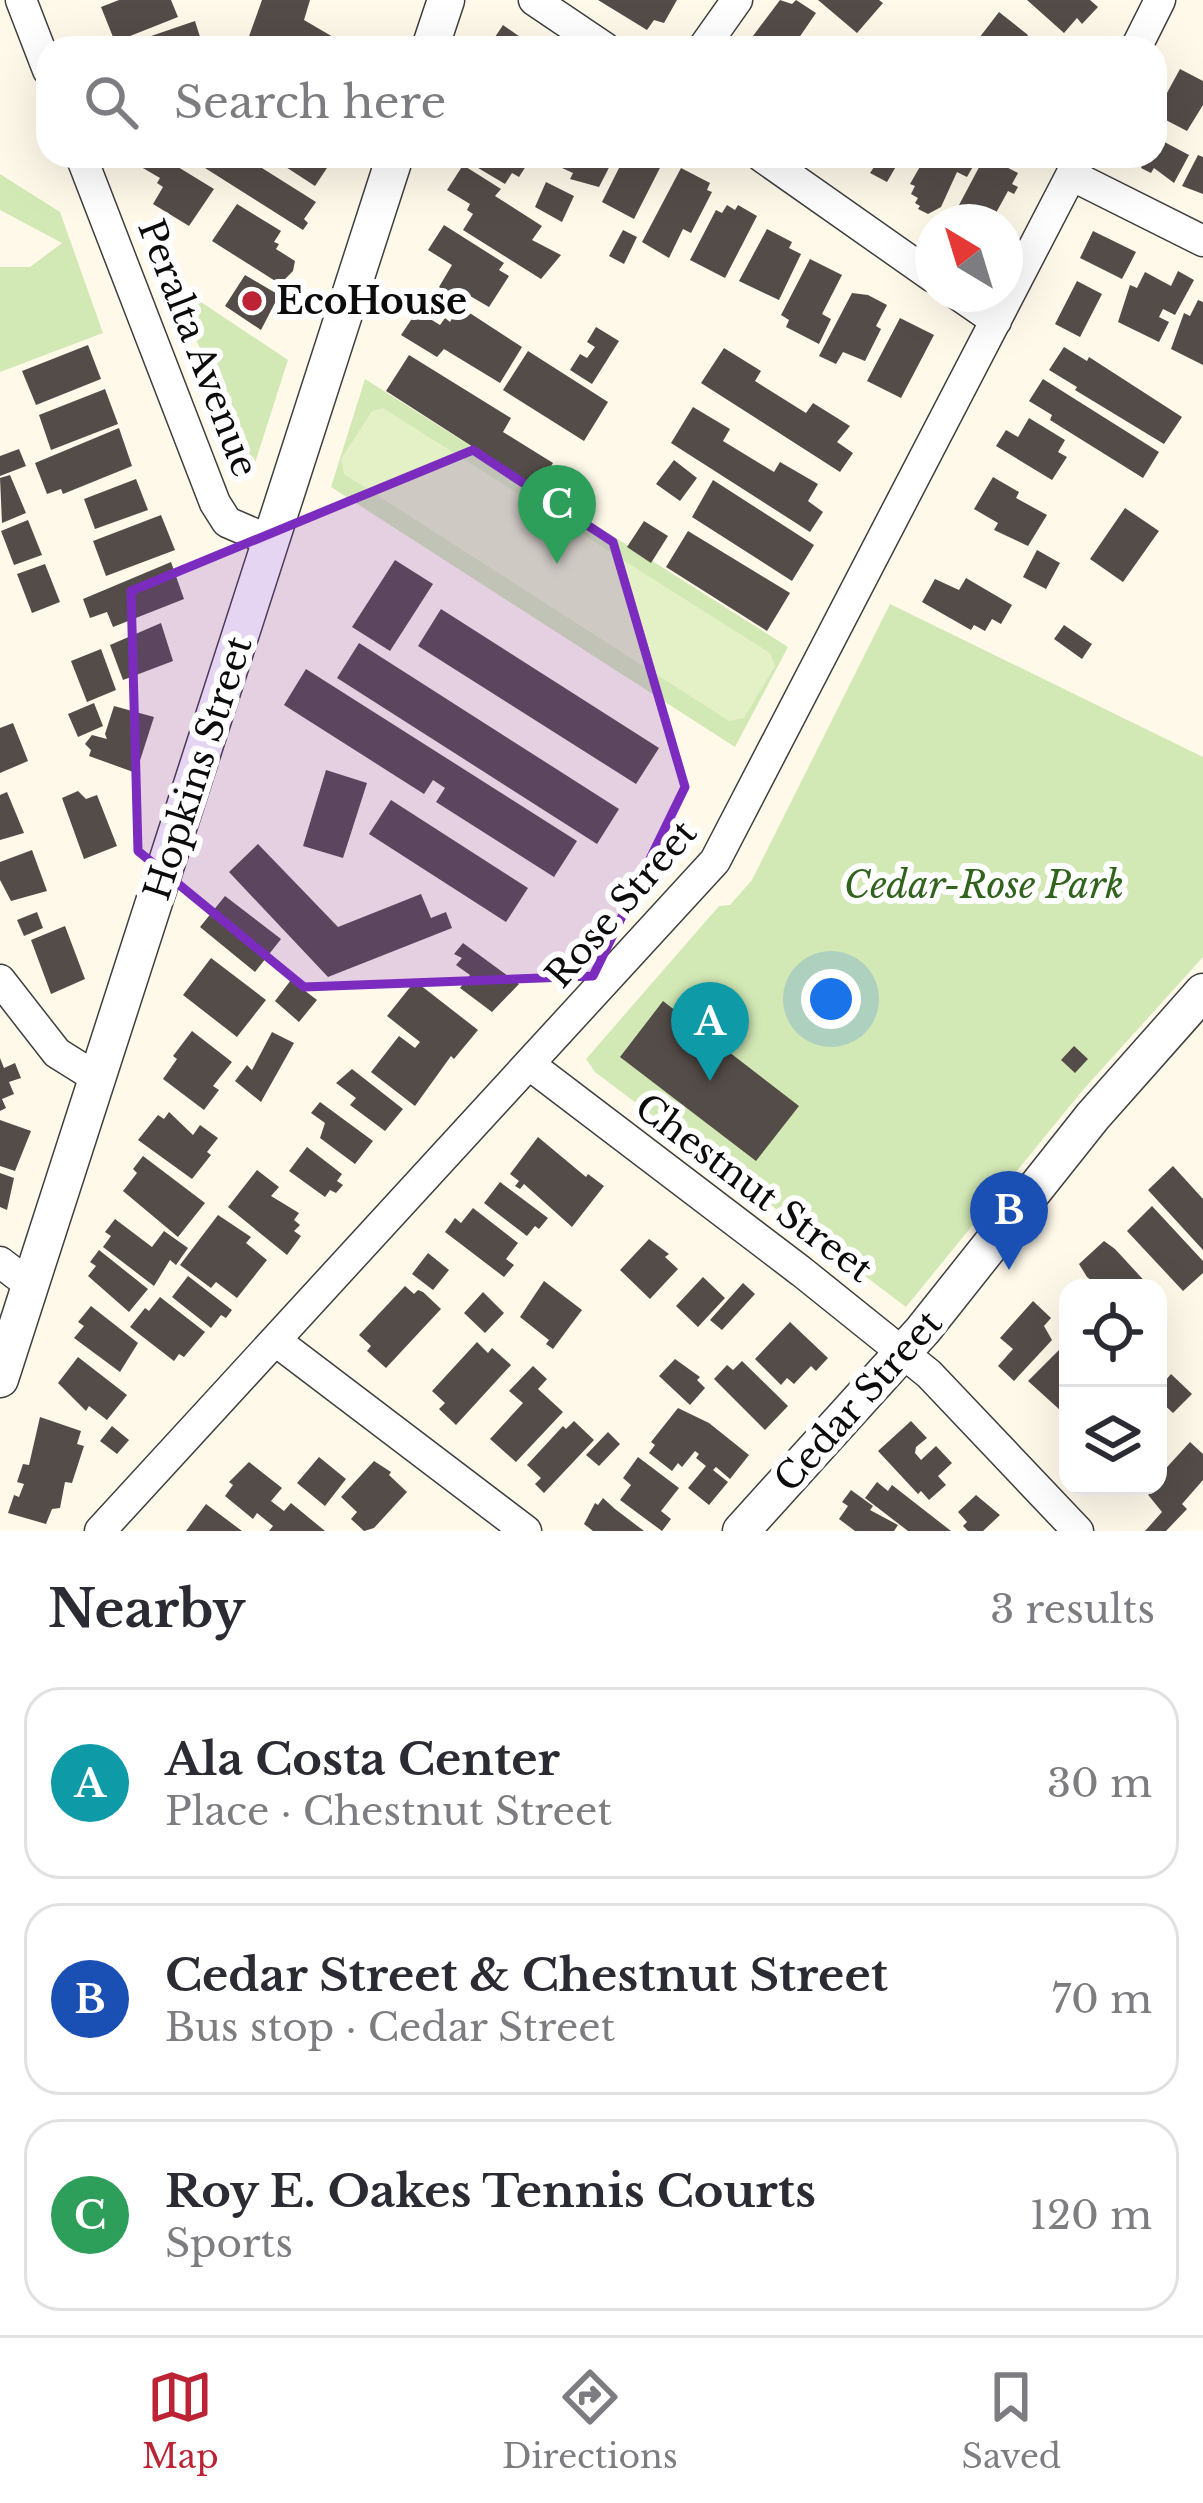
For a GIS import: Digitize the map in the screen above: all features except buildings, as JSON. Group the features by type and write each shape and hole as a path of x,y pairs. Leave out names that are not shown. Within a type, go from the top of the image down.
{"street":[{"path":"21,0 36,39"},
{"path":"434,36 446,0"},
{"path":"533,0 586,36"},
{"path":"711,36 736,0"},
{"path":"1142,36 1160,0"},
{"name":"Peralta Avenue","path":"86,168 215,503 227,522 271,541"},
{"name":"Hopkins Street","path":"0,1379 391,168"},
{"path":"778,168 915,264"},
{"name":"Rose Street","path":"100,1531 715,861 1074,168"},
{"path":"1081,168 1203,241"},
{"path":"982,312 996,322"},
{"path":"0,980 57,1053 98,1078"},
{"name":"Cedar Street","path":"741,1531 904,1353 1093,1116 1203,992"},
{"name":"Chestnut Street","path":"530,1065 904,1353 1078,1531"},
{"path":"0,1262 31,1286"},
{"path":"276,1341 526,1531"}],"highlighted area":[{"path":"473,450 613,542 685,787 593,976 304,987 138,851 131,591"}],"green space":[{"path":"0,174 60,212 103,333 0,372 0,267 30,267 62,243 0,210"},
{"path":"174,284 288,360 253,469 248,468"},
{"path":"365,379 788,647 735,747 331,487"},
{"path":"383,408 770,653 775,666 744,718 729,721 344,474 341,459 372,411"},
{"name":"Cedar-Rose Park","path":"890,604 1203,757 1203,957 1082,1091 906,1307 595,1072 586,1059 719,906 730,905 752,880"}],"place":[{"name":"EcoHouse","path":"252,301"},
{"name":"Roy E. Oakes Tennis Courts","path":"557,564"},
{"name":"Ala Costa Center","path":"710,1081"},
{"name":"Cedar Street & Chestnut Street","path":"1009,1270"}]}
